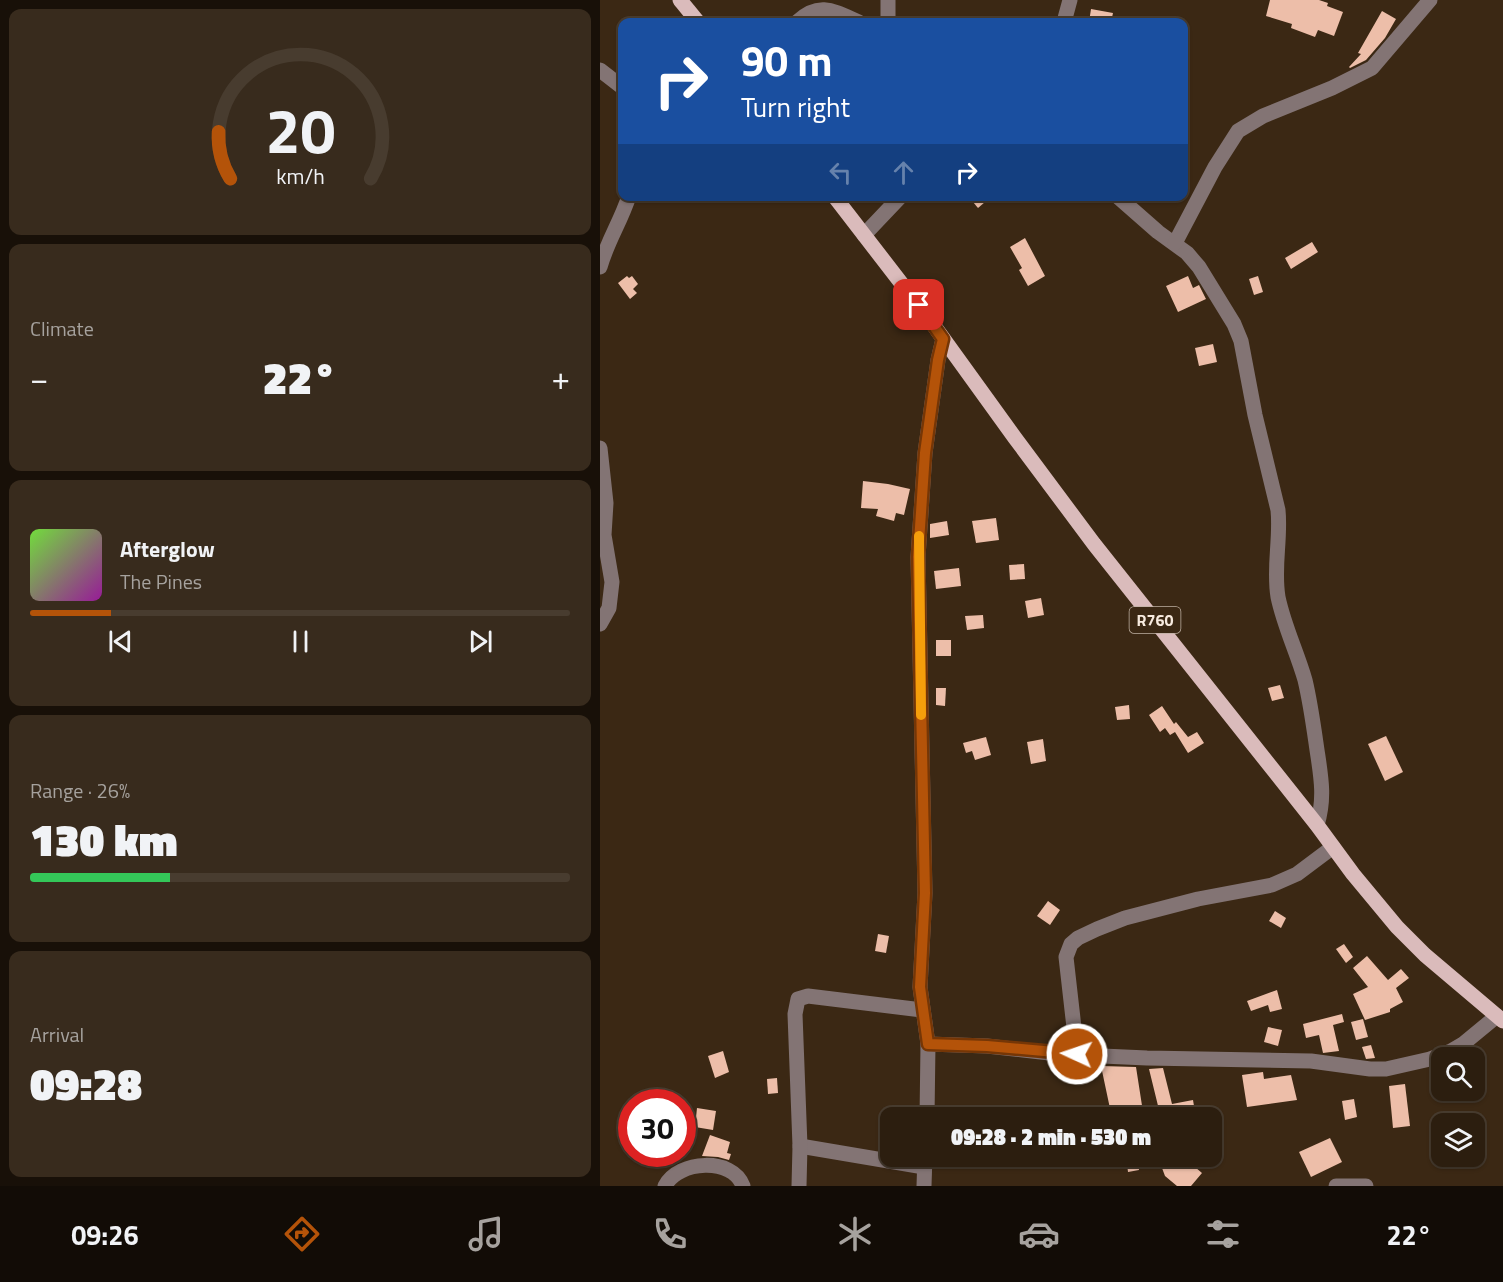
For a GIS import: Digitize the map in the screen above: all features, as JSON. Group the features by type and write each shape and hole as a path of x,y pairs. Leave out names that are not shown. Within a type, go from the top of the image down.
{"main road":[{"path":"680,0 695,18"},
{"name":"R760","path":"838,201 1094,544 1397,927 1456,983 1500,1018"}],"street":[{"path":"888,0 888,18"},
{"path":"1065,18 1070,0"},
{"path":"1175,243 1215,167 1238,131 1263,116 1332,88 1372,68 1430,0"},
{"path":"802,18 819,9 848,18"},
{"path":"600,70 618,84"},
{"path":"600,267 605,250 627,201"},
{"path":"864,235 896,201"},
{"path":"1123,201 1158,232 1175,243 1199,267 1234,324 1240,341 1278,510 1279,523 1275,557 1278,593 1283,618 1304,678 1322,772 1323,797 1317,825"},
{"path":"927,1107 928,1044 922,1010 920,968 925,893 918,546 925,453 943,339"},
{"path":"600,448 606,503 604,534 612,582 609,608 600,624"},
{"path":"1077,1054 1066,957 1071,944 1078,938 1125,918 1198,899 1272,885 1297,874 1333,847"},
{"path":"799,1186 800,1146 795,1014 798,999 808,996 922,1010"},
{"path":"928,1044 1164,1059 1311,1061 1370,1069 1430,1059 1451,1052 1500,1018"},
{"path":"800,1146 880,1156"},
{"path":"665,1186 677,1172 688,1167 711,1165 733,1174 739,1178 743,1186"},
{"path":"924,1167 924,1186"},
{"path":"1336,1186 1366,1186"}],"building":[{"path":"1270,0 1319,0 1343,12 1334,36 1318,30 1315,37 1291,28 1292,24 1266,16"},
{"path":"1091,9 1113,13 1112,18 1090,18"},
{"path":"1382,11 1396,19 1385,38 1366,60 1350,68 1361,54 1358,53"},
{"path":"972,201 986,201 978,208"},
{"path":"1025,238 1045,276 1028,286 1019,270 1022,268 1010,247"},
{"path":"1312,242 1318,252 1291,269 1285,258"},
{"path":"627,276 629,278 632,276 638,284 633,289 637,293 630,299 618,283"},
{"path":"1188,276 1193,288 1199,285 1206,299 1178,312 1166,286"},
{"path":"1258,276 1263,292 1254,295 1249,279"},
{"path":"1213,344 1217,362 1199,366 1195,348"},
{"path":"863,481 910,489 904,515 896,513 894,521 876,516 878,509 861,508"},
{"path":"996,518 999,540 976,543 972,521"},
{"path":"947,521 949,535 930,538 930,524"},
{"path":"1024,564 1025,579 1010,580 1009,565"},
{"path":"959,568 961,586 936,589 934,571"},
{"path":"1041,598 1044,615 1028,618 1025,601"},
{"path":"983,615 984,628 967,630 965,616"},
{"path":"936,640 951,640 951,656 936,656"},
{"path":"1280,685 1284,698 1272,701 1268,688"},
{"path":"936,688 946,688 945,706 936,705"},
{"path":"1129,705 1130,719 1117,720 1115,707"},
{"path":"1162,706 1174,724 1176,722 1188,737 1197,732 1204,743 1188,753 1175,732 1170,735 1165,728 1160,732 1149,715"},
{"path":"1386,736 1403,772 1385,781 1368,744"},
{"path":"986,737 991,755 975,760 972,751 966,753 963,743"},
{"path":"1043,739 1046,761 1031,764 1027,742"},
{"path":"1048,901 1060,910 1050,925 1037,916"},
{"path":"1275,911 1286,918 1281,928 1269,921"},
{"path":"878,934 889,936 886,953 875,951"},
{"path":"1344,944 1353,957 1346,963 1336,949"},
{"path":"1367,956 1388,980 1401,969 1409,978 1396,988 1403,1002 1390,1009 1390,1012 1365,1020 1353,994 1368,987 1353,968"},
{"path":"1277,990 1282,1009 1270,1012 1268,1005 1251,1011 1247,1001"},
{"path":"1342,1014 1344,1022 1333,1025 1339,1051 1323,1053 1319,1035 1306,1038 1303,1024"},
{"path":"1363,1019 1368,1037 1356,1040 1351,1022"},
{"path":"1268,1027 1282,1030 1278,1046 1264,1042"},
{"path":"1371,1045 1375,1058 1366,1059 1362,1047"},
{"path":"723,1051 729,1072 715,1078 708,1056"},
{"path":"1101,1066 1136,1067 1142,1107 1110,1107"},
{"path":"1163,1068 1172,1104 1193,1100 1194,1107 1158,1107 1149,1069"},
{"path":"1263,1072 1264,1079 1291,1075 1297,1100 1247,1107 1242,1075"},
{"path":"777,1078 778,1093 768,1094 767,1079"},
{"path":"1405,1084 1410,1126 1393,1128 1389,1086"},
{"path":"1354,1099 1357,1117 1345,1120 1342,1101"},
{"path":"697,1108 716,1111 713,1130 696,1127"},
{"path":"710,1135 730,1142 727,1153 731,1154 729,1160 702,1156"},
{"path":"1330,1138 1342,1162 1311,1177 1299,1152"},
{"path":"1127,1167 1139,1167 1139,1170 1128,1172"},
{"path":"1195,1167 1202,1173 1191,1186 1177,1186 1165,1176 1162,1168"}],"slow traffic":[{"path":"919,536 921,715"}],"route":[{"path":"919,305 943,339 925,453 918,557 925,893 920,987 928,1044 987,1046 1077,1054"}]}
